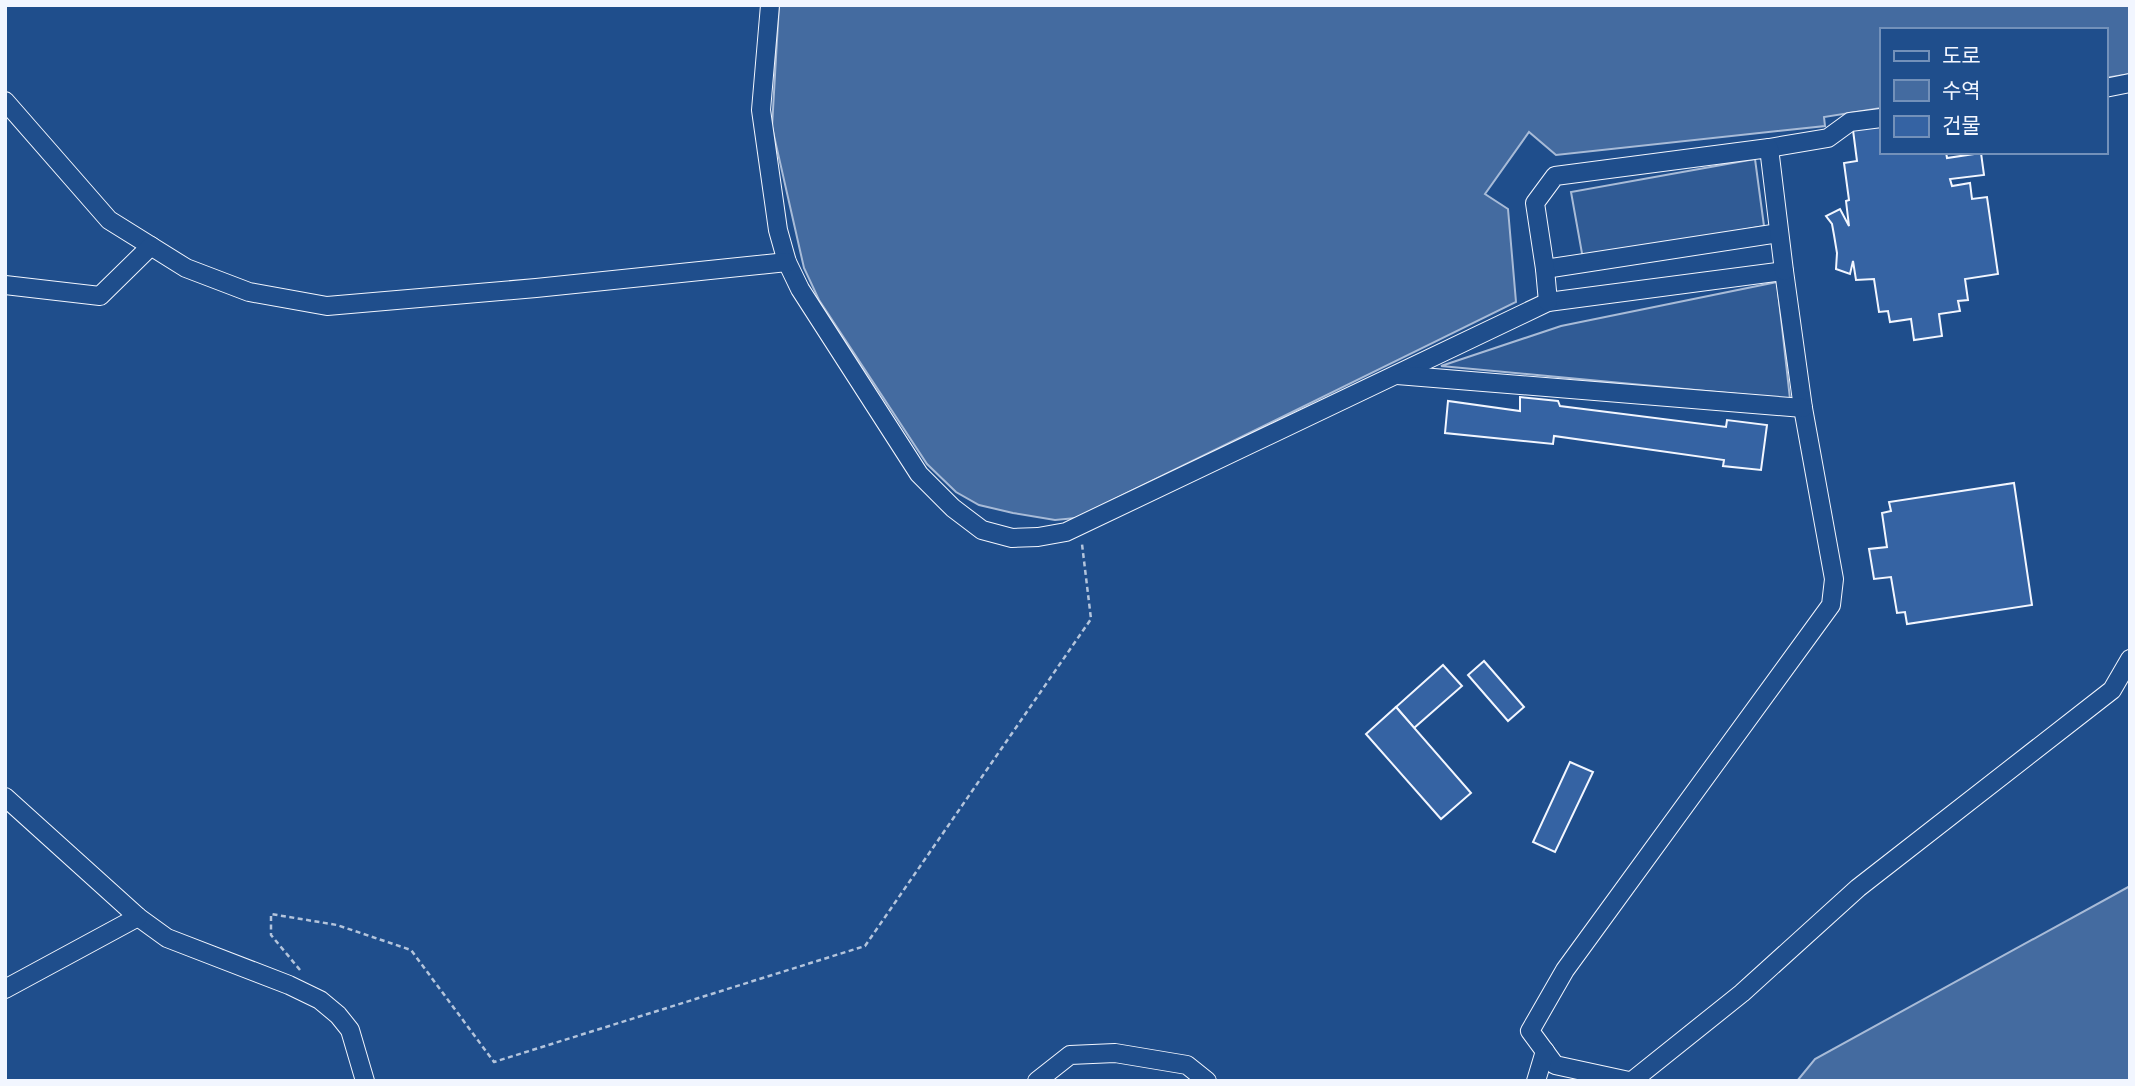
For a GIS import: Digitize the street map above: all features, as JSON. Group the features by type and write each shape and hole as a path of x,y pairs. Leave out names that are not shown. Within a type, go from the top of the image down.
{"street":[{"path":"770,5 761,110 778,230 787,262 812,309 919,474 953,508 982,530 1012,538 1066,532 1548,302 1784,271"},
{"path":"2107,88 2130,83"},
{"path":"5,101 108,220 186,268 249,292 327,306 787,262"},
{"path":"1548,302 1535,203 1555,176 1829,138 1850,122 1880,118"},
{"path":"1769,148 1802,408 1834,579 1831,605 1565,970 1530,1031 1555,1065 1630,1081 1742,993 1858,888 2112,690 2130,659"},
{"path":"1545,269 1779,233"},
{"path":"5,285 100,296 151,246"},
{"path":"1394,375 1802,408"},
{"path":"5,796 138,917 167,938 289,985 320,1000 338,1015 350,1030 365,1081"},
{"path":"5,989 138,917"},
{"path":"1536,1081 1545,1051"},
{"path":"1037,1081 1070,1055 1115,1053 1187,1065 1207,1081"}],"path":[{"path":"302,973 271,935 271,914 337,926 411,950 494,1062 865,946 1091,619 1082,543 1077,527"}],"shaded area":[{"path":"1755,159 1764,226 1583,259 1571,192"},
{"path":"1777,282 1790,399 1441,366 1561,326"}],"water":[{"path":"779,5 2130,5 2130,74 2107,78 2107,28 1880,28 1880,108 1824,117 1825,126 1556,155 1529,132 1485,194 1508,209 1516,302 1076,518 1055,520 979,505 956,492 927,464 819,300 804,268 772,127"},
{"path":"2130,886 2130,1081 1797,1081 1815,1059"}],"building":[{"path":"1880,126 1880,154 1946,154 1947,158 1981,154 1984,175 1950,179 1952,186 1970,183 1972,199 1987,197 1998,274 1965,279 1968,300 1958,301 1960,311 1939,314 1942,336 1914,340 1911,319 1890,322 1888,311 1879,312 1874,279 1856,280 1853,261 1850,274 1836,269 1837,253 1832,224 1826,216 1840,209 1849,226 1844,163 1857,161 1853,130"},
{"path":"1520,397 1558,401 1560,406 1726,427 1727,420 1767,425 1761,470 1723,466 1724,460 1554,436 1553,444 1445,433 1448,401 1520,411"},
{"path":"2014,483 2032,605 1907,624 1905,612 1897,613 1891,577 1874,579 1869,549 1887,547 1882,513 1891,511 1889,502"},
{"path":"1484,661 1524,707 1508,721 1468,675"},
{"path":"1443,665 1462,686 1414,728 1396,707"},
{"path":"1396,707 1471,793 1441,819 1366,734"},
{"path":"1570,762 1593,772 1555,852 1533,842"}]}
